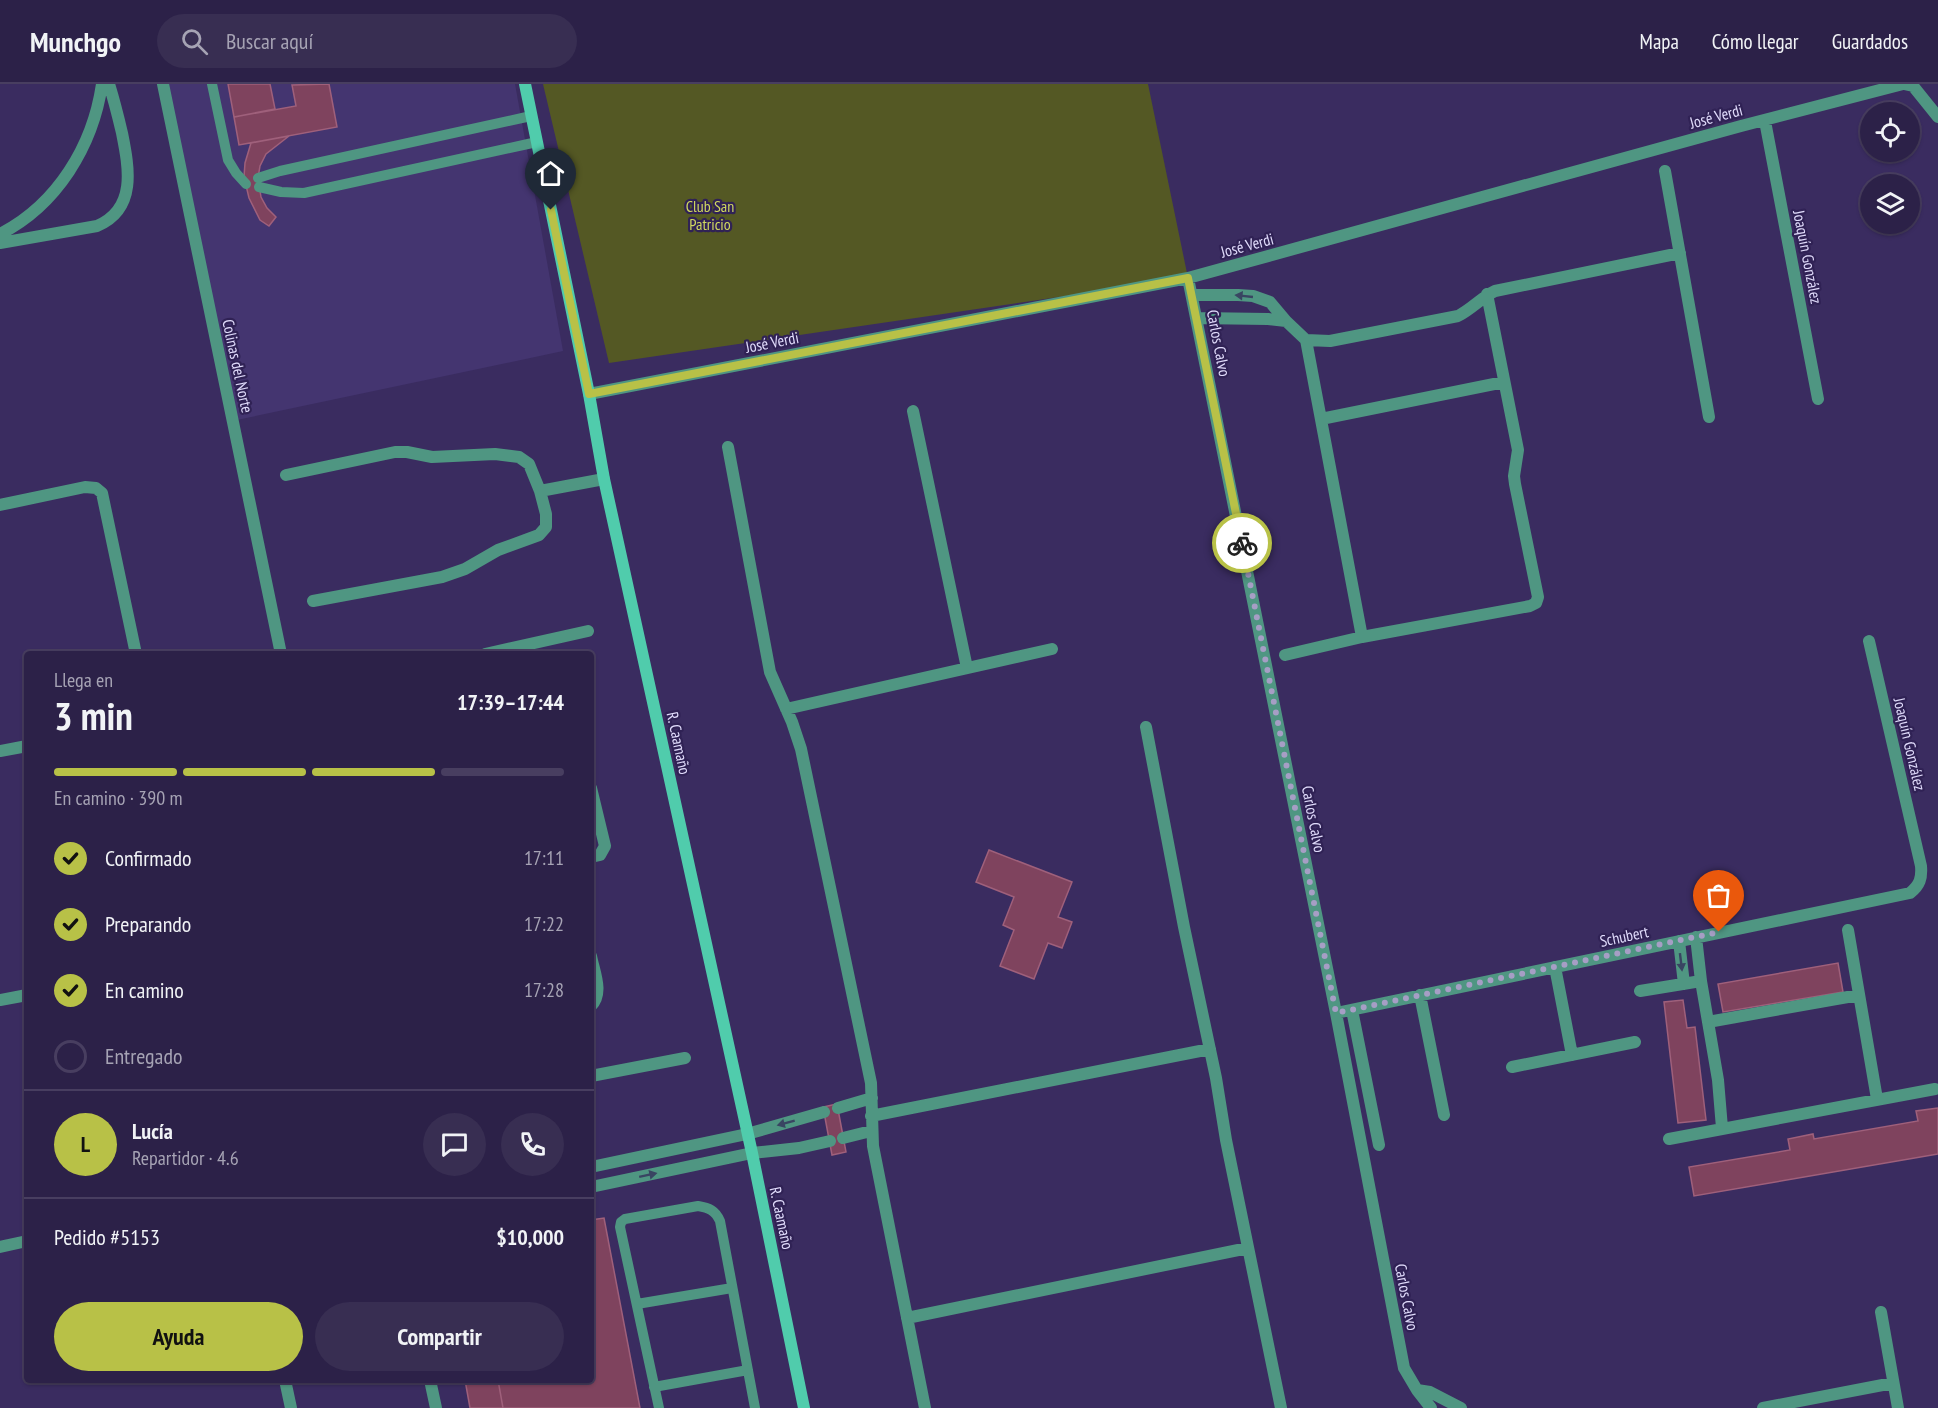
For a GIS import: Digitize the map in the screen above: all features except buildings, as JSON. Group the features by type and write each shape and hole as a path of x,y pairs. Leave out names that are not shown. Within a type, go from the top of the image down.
{"street":[{"path":"0,234 29,215 55,190 75,164 90,133 100,100 102,84"},
{"path":"0,243 97,226 109,221 119,209 129,177 128,161 109,84"},
{"name":"Colinas del Norte","path":"163,84 279,651"},
{"name":"R. Caamaño","path":"525,84 589,394 604,479 752,1153 804,1408"},
{"name":"José Verdi","path":"589,394 1188,278 1904,84 1913,86 1938,117"},
{"name":"Joaquín González","path":"1765,121 1818,399"},
{"path":"1665,171 1708,417"},
{"path":"1306,340 1330,341 1458,316 1470,310 1488,294 1496,291 1680,253"},
{"name":"Carlos Calvo","path":"1188,278 1336,1013 1404,1368 1431,1408"},
{"path":"1285,655 1362,637 1536,603 1538,597 1514,476 1518,450 1488,294"},
{"path":"1192,295 1253,297 1270,302 1306,340 1362,637"},
{"path":"1197,318 1286,321"},
{"path":"1321,419 1504,382"},
{"path":"913,411 967,668"},
{"path":"728,447 770,672 801,749 871,1083 871,1131 925,1408"},
{"path":"286,475 395,452 432,457 495,454 519,457 529,464 546,514 546,527 539,536 498,550 465,569 442,577 313,601"},
{"path":"540,491 604,479"},
{"path":"0,505 84,487 96,488 102,493 135,651"},
{"path":"521,650 588,631"},
{"name":"Joaquín González","path":"1869,641 1921,866 1922,879 1916,888"},
{"path":"786,709 1052,649"},
{"path":"1146,727 1226,1140 1281,1408"},
{"path":"0,751 24,747"},
{"path":"594,800 605,846 600,855 594,856"},
{"name":"Schubert","path":"1336,1013 1860,903 1899,897 1916,888"},
{"path":"1848,930 1877,1100"},
{"path":"1696,937 1718,1080 1722,1128"},
{"path":"1679,941 1684,984"},
{"path":"1555,967 1572,1055"},
{"path":"594,971 598,991 594,1003"},
{"path":"1640,991 1701,981"},
{"path":"0,1000 24,995"},
{"path":"1420,995 1444,1115"},
{"path":"1708,1022 1859,995"},
{"path":"1352,1010 1379,1145"},
{"path":"1512,1067 1635,1042"},
{"path":"871,1116 1210,1049"},
{"path":"594,1075 685,1058"},
{"path":"1669,1138 1935,1089"},
{"path":"838,1108 872,1098"},
{"path":"594,1166 747,1134 824,1112"},
{"path":"843,1138 871,1131"},
{"path":"594,1186 752,1153 799,1148 830,1141"},
{"path":"0,1247 24,1242"},
{"path":"907,1318 1248,1248"},
{"path":"1881,1312 1898,1408"},
{"path":"286,1383 291,1408"},
{"path":"431,1383 436,1408"},
{"path":"1763,1408 1893,1383"},
{"path":"1417,1390 1430,1392 1461,1408"}],"lane":[{"path":"212,84 228,160 242,178"},
{"path":"531,116 300,169 280,171 259,183 281,192 304,193 537,142"},
{"path":"659,1408 620,1227 621,1222 625,1219 698,1206 716,1212 720,1221 755,1408"},
{"path":"637,1304 732,1288"},
{"path":"654,1387 748,1370"}],"shaded area":[{"path":"163,84 515,84 563,351 232,421"}],"green space":[{"name":"Club San Patricio","path":"543,84 1148,84 1188,278 609,363"}],"way so far":[{"path":"1242,543 1336,1013 1719,932"}],"route":[{"path":"551,210 589,394 1188,278 1242,543"}]}
